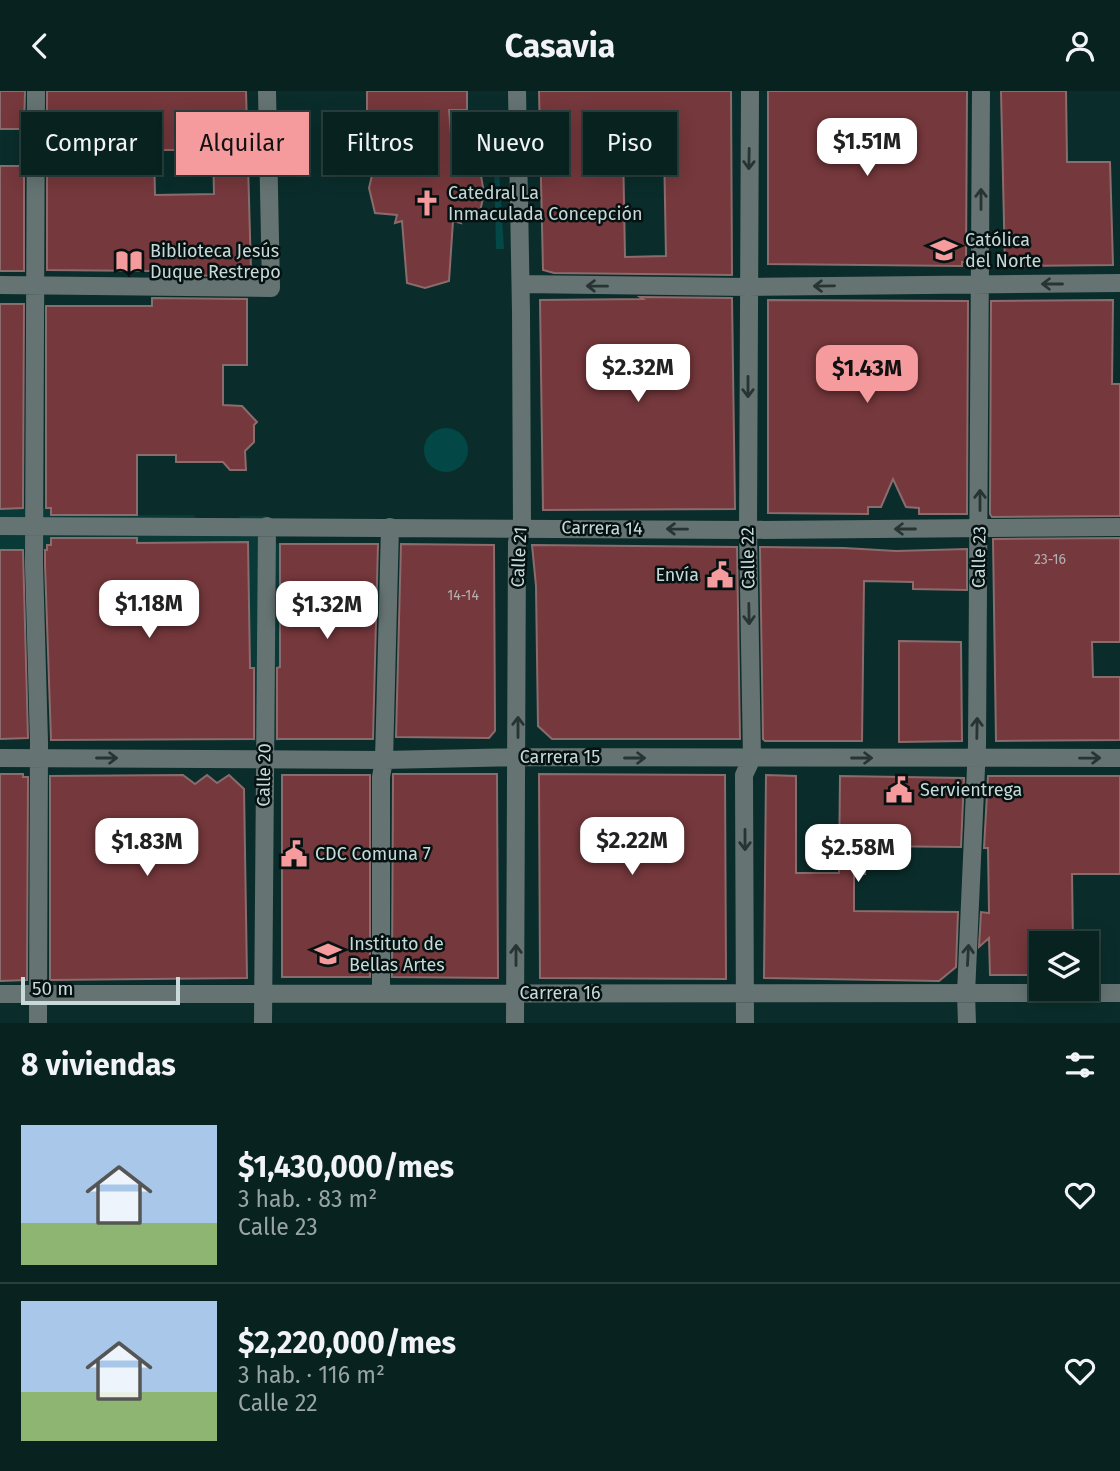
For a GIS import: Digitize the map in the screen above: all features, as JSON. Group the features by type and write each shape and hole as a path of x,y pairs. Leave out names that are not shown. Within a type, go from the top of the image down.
{"street":[{"path":"36,91 38,1023"},
{"path":"0,285 271,288 268,91"},
{"name":"Calle 21","path":"515,1023 517,542 522,527 517,91"},
{"name":"Calle 22","path":"745,1023 744,775 752,758 748,530 750,91"},
{"name":"Calle 23","path":"967,1023 980,529 981,91"},
{"path":"521,284 748,287 1120,283"},
{"name":"Carrera 14","path":"0,526 748,530 1120,527"},
{"name":"Calle 20","path":"263,1023 267,526"},
{"path":"381,993 381,777 384,760 390,527"},
{"name":"Carrera 15","path":"0,758 1120,758"},
{"name":"Carrera 16","path":"0,994 1120,993"}],"shaded area":[{"path":"494,175 499,175 504,249 496,249"},
{"path":"446,428 455,429 462,434 467,441 467,459 462,466 455,471 446,472 437,471 430,466 425,459 424,450 425,441 430,434 437,429"},
{"path":"51,508 51,515 194,515 201,526 232,526 240,516 266,516 266,543 280,544 280,741 252,741 248,542 48,545 47,550 0,550 0,509"}],"building":[{"path":"0,91 25,91 21,129 0,129"},
{"path":"47,91 246,91 247,112 176,112 176,150 162,150 162,112 47,112"},
{"name":"Catedral La Inmaculada Concepción","path":"367,91 467,91 467,110 449,110 452,175 481,175 484,193 480,212 459,216 461,223 453,221 449,281 425,288 407,283 402,221 395,223 397,215 375,213 369,188 372,175 438,175 438,112 367,112"},
{"path":"539,91 731,91 732,275 554,273 543,270 541,175 569,175 569,112 539,112","holes":["583,112 677,112 677,175 665,175 666,256 625,257 624,175 583,175"]},
{"path":"768,91 967,91 966,262 962,262 962,266 768,264"},
{"path":"1001,91 1066,91 1067,162 1110,162 1113,265 1005,266"},
{"path":"0,166 21,166 21,175 24,175 24,271 0,271"},
{"path":"47,175 155,175 155,195 214,194 214,175 248,175 251,272 246,272 246,276 151,275 151,271 47,270"},
{"path":"640,297 732,298 735,509 543,510 540,300 643,299"},
{"path":"152,298 247,299 247,365 223,365 223,405 242,406 257,422 254,425 254,442 245,451 246,470 230,470 223,462 176,462 176,455 137,455 137,515 51,515 51,508 46,508 46,306 152,306"},
{"path":"768,300 968,301 967,514 919,514 919,508 906,507 893,479 881,507 868,507 868,514 768,513"},
{"path":"1113,300 1112,384 1120,384 1120,516 992,517 991,301"},
{"path":"0,304 24,304 23,508 0,509"},
{"path":"51,538 137,538 137,543 248,542 250,668 254,668 254,739 51,740 45,550 47,545 51,545"},
{"path":"1120,538 1120,642 1092,642 1093,677 1120,677 1120,740 996,741 993,539"},
{"path":"280,544 378,544 373,739 277,739"},
{"path":"401,544 494,545 495,731 489,738 396,737"},
{"path":"532,545 737,547 740,739 552,739 538,726 536,586"},
{"path":"760,547 896,551 967,549 967,590 913,589 913,582 864,581 862,741 763,739"},
{"path":"0,550 23,550 28,738 0,739"},
{"path":"899,641 961,642 962,741 899,742"},
{"path":"0,774 23,774 23,777 28,777 27,980 0,981"},
{"path":"393,774 497,774 498,978 392,977"},
{"path":"539,774 725,775 726,979 540,978"},
{"path":"183,775 195,784 207,775 217,783 229,775 244,789 247,978 50,980 50,776"},
{"path":"282,775 370,775 370,977 282,977"},
{"path":"766,775 796,776 796,873 839,873 840,776 964,778 961,847 865,846 865,874 854,874 854,911 958,912 956,967 939,981 764,978"},
{"path":"988,776 1120,776 1120,874 1072,874 1073,931 1029,931 1029,975 990,975 989,938 979,947 981,912 989,913 988,848 984,848"}],"place":[{"name":"Catedral La Inmaculada Concepción","path":"427,203"},
{"name":"Católica del Norte","path":"944,250"},
{"name":"Biblioteca Jesús Duque Restrepo","path":"129,261"},
{"name":"Envía","path":"720,575"},
{"name":"Servientrega","path":"899,790"},
{"name":"CDC Comuna 7","path":"294,854"},
{"name":"Instituto de Bellas Artes","path":"328,954"}]}
